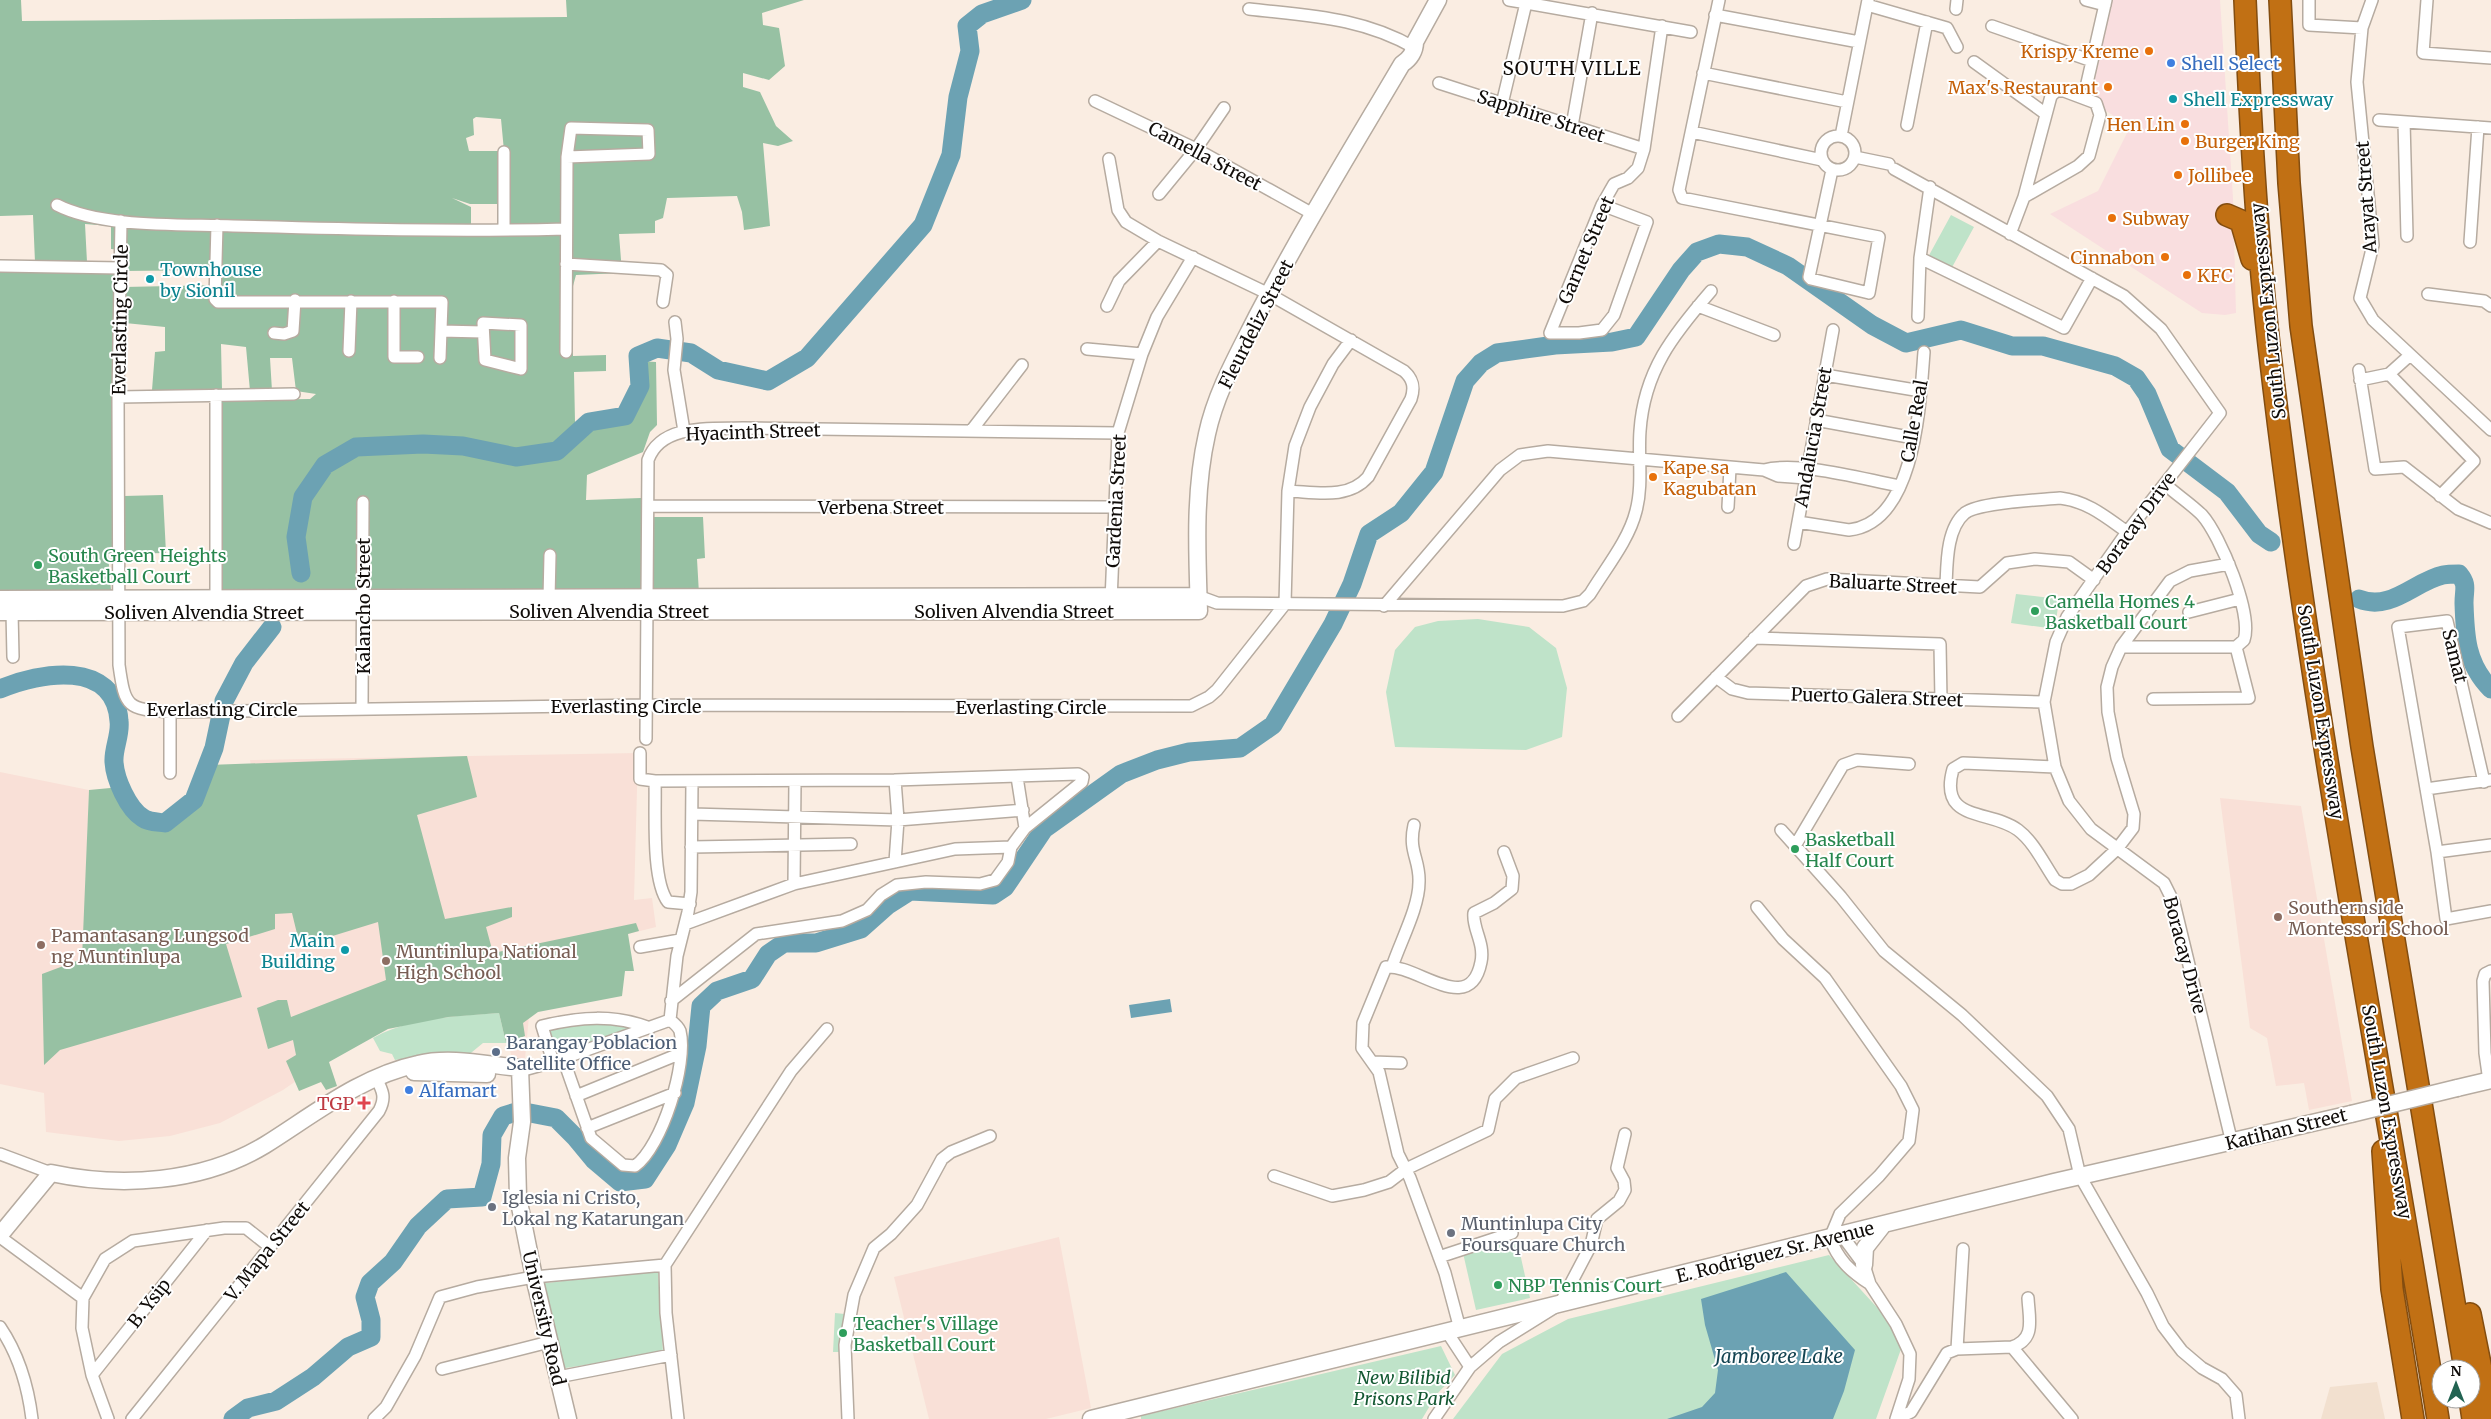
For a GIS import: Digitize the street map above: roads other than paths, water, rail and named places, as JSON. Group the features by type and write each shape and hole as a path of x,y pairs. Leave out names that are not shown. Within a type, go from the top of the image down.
{"highway":[{"name":"South Luzon Expressway","path":"2245,0 2256,194 2269,342 2304,606 2438,1419"},
{"name":"South Luzon Expressway","path":"2280,0 2289,184 2301,326 2362,747 2463,1359"},
{"path":"2227,215 2241,222 2249,243 2269,342"},
{"path":"2377,1052 2392,1289 2413,1419"},
{"path":"2439,1213 2470,1314 2491,1419"}],"street":[{"name":"Fleurdeliz Street","path":"1198,603 1199,488 1207,432 1232,365 1313,214 1402,64 1408,61 1413,45 1438,0"},
{"path":"1510,0 1691,32"},
{"path":"1719,0 1679,190 1682,198 1820,225 1879,237 1869,293 1810,280 1809,277 1820,225 1832,170"},
{"path":"2086,0 2106,3 2087,83"},
{"path":"2309,0 2309,25 2362,28"},
{"name":"Arayat Street","path":"2372,0 2362,28 2357,82 2373,245 2360,298 2373,320 2409,356 2491,430"},
{"path":"2426,0 2423,53 2491,58"},
{"path":"1502,104 1526,3"},
{"path":"1841,136 1867,3 1947,28 1957,48"},
{"path":"1249,9 1356,23 1375,28 1413,45"},
{"path":"1572,126 1592,13"},
{"path":"1716,15 1859,42"},
{"path":"1907,125 1926,22"},
{"name":"Garnet Street","path":"1602,206 1647,222 1614,315 1602,330 1578,334 1550,333 1602,206 1614,184 1628,178 1638,168 1644,149 1662,26"},
{"path":"1992,26 2092,61"},
{"path":"1974,62 2046,114"},
{"path":"1703,73 1848,102"},
{"name":"Sapphire Street","path":"1439,82 1644,149"},
{"path":"2010,234 2024,197 2051,96 2056,91 2064,91 2093,100 2099,106 2100,115 2093,147 2084,162 2024,197"},
{"name":"Camella Street","path":"1096,101 1196,148 1313,214"},
{"path":"1159,194 1196,148 1224,108"},
{"path":"2379,120 2491,128"},
{"path":"2404,122 2407,236"},
{"path":"2470,242 2478,127"},
{"path":"566,352 567,157 571,128 648,130 650,154 567,157"},
{"path":"1692,132 1822,160"},
{"path":"1841,136 1850,141 1855,151 1855,157 1853,162 1844,170 1832,170 1822,160 1820,151 1825,141 1841,136"},
{"path":"504,152 504,230"},
{"name":"Boracay Drive","path":"1855,157 1891,166 2124,296 2161,329 2220,413 2183,459 2166,485 2127,532 2067,617 2056,642 2044,702 2055,767 2069,801 2091,829 2164,883 2174,903 2232,1143"},
{"path":"1109,160 1120,214 1126,222 1158,241 1269,294 1410,376 1413,384 1411,399 1368,477 1361,484 1351,491 1288,491"},
{"path":"1918,317 1920,258 1930,187"},
{"path":"57,205 80,213 121,221 358,230 566,230"},
{"name":"Everlasting Circle","path":"121,221 118,397 119,665 126,700 130,705 142,710 170,712 647,705 1191,706 1209,697 1217,690 1285,604"},
{"path":"216,225 216,299 218,302 295,300 442,302 440,358"},
{"path":"1108,306 1120,281 1158,241"},
{"name":"Gardenia Street","path":"1111,604 1113,507 1118,433 1142,354 1157,318 1193,257"},
{"path":"1920,258 2064,328 2092,278"},
{"path":"566,264 661,270 666,276 663,302"},
{"path":"0,266 121,268"},
{"name":"Soliven Alvendia Street","path":"6,612 119,606 1217,603 1345,606 1563,606 1583,601 1590,594 1620,545 1636,513 1640,430 1644,403 1653,371 1665,349 1711,291"},
{"path":"2428,294 2484,301 2491,306"},
{"path":"274,333 284,334 293,331 295,300"},
{"path":"349,351 351,301"},
{"path":"394,301 394,356 418,357"},
{"path":"1698,306 1774,335"},
{"path":"675,322 677,339 674,370 684,431"},
{"path":"483,323 521,325 521,369 485,360 483,332 483,323"},
{"name":"Andalucia Street","path":"1794,544 1833,330"},
{"path":"441,331 483,332"},
{"path":"1285,604 1288,491 1295,446 1304,421 1333,364 1350,340"},
{"path":"1087,349 1142,354"},
{"name":"Calle Real","path":"1798,522 1850,530 1858,529 1874,521 1883,513 1900,486 1914,438 1921,391 1924,352"},
{"path":"2409,356 2389,374 2360,375 2375,469 2404,467 2458,509 2491,523"},
{"path":"971,431 1022,365"},
{"path":"2389,374 2474,461 2440,496"},
{"path":"1825,375 1921,391"},
{"path":"118,397 294,394"},
{"path":"216,395 216,606"},
{"path":"1816,420 1914,438"},
{"name":"Hyacinth Street","path":"646,739 648,460 651,453 666,440 684,431 743,428 1118,433"},
{"path":"1384,606 1500,470 1520,455 1542,451 1730,468 1764,470 1779,466 1807,474 1900,486"},
{"path":"1728,507 1730,468"},
{"path":"2166,485 2202,515 2218,538 2229,564 2240,599 2245,636 2236,647"},
{"path":"1946,586 1947,550 1958,523 1966,513 1984,506 2060,498 2072,499 2090,506 2127,532"},
{"name":"Kalancho Street","path":"362,709 363,502"},
{"name":"Verbena Street","path":"648,506 1113,507"},
{"path":"549,599 550,555"},
{"name":"Baluarte Street","path":"1678,716 1806,586 1817,581 1827,579 1980,587 2007,563 2035,559 2069,562 2094,580"},
{"path":"2055,767 1963,763 1957,765 1952,776 1952,800 1962,809 2018,829 2029,841 2055,880 2062,884 2070,884 2090,875 2117,849 2133,828 2134,814 2117,758 2108,712 2107,687 2112,667 2121,647 2170,581 2190,571 2229,564"},
{"name":"Soliven Alvendia Street","path":"0,599 119,606"},
{"name":"Soliven Alvendia Street","path":"363,606 549,599 648,605"},
{"path":"2189,612 2240,599"},
{"path":"6,612 13,658"},
{"name":"Samat","path":"2426,789 2398,627 2447,621 2488,781"},
{"path":"1754,638 1940,644 1941,700"},
{"path":"2121,647 2236,647"},
{"path":"2154,699 2249,698 2236,647"},
{"name":"Puerto Galera Street","path":"1716,677 1732,689 1748,693 2044,702"},
{"path":"170,712 170,773"},
{"path":"640,753 640,779 655,781 894,780 1078,774 1083,777 1082,782 1025,828 1011,847 1008,862 995,880 988,884 926,882 897,885 881,895 867,910 842,921 756,934 671,1001"},
{"path":"1795,846 1843,765 1857,760 1909,764"},
{"path":"1017,777 1025,828"},
{"path":"894,780 898,820 895,862"},
{"path":"655,781 657,867 660,884 668,902 690,904"},
{"path":"794,884 795,781"},
{"path":"2488,781 2426,789 2446,919 2491,911"},
{"path":"650,1028 623,1019 604,1017 570,1020 542,1026 576,1096 587,1128 596,1145 622,1165 635,1166 655,1140 666,1118 674,1093 679,1054 679,1030 670,1020 671,1001 680,940 690,904 692,782"},
{"path":"692,814 898,820 1022,810"},
{"path":"1392,967 1416,899 1419,882 1411,844 1414,825"},
{"path":"1782,830 1841,897 1884,951 1962,1015 2047,1096 2068,1129 2080,1176 2147,1293 2163,1326 2182,1351 2202,1368 2222,1380 2236,1395 2239,1419"},
{"path":"691,847 851,844"},
{"path":"2437,852 2491,845"},
{"path":"685,924 794,884 955,849 1011,847"},
{"path":"1470,1367 1454,1331 1439,1256 1406,1169 1398,1154 1380,1072 1362,1048 1363,1023 1384,969 1392,967 1452,989 1463,987 1472,981 1478,973 1481,960 1480,936 1473,919 1474,913 1494,903 1512,889 1513,876 1504,852"},
{"path":"1757,907 1783,939 1825,978 1901,1086 1913,1110 1908,1141 1879,1176 1840,1214 1836,1233 1836,1253 1842,1263 1870,1284"},
{"path":"640,947 680,940"},
{"path":"2490,1080 2485,1053 2483,981 2485,974 2491,971"},
{"path":"0,1154 51,1173 109,1182 142,1181 194,1173 232,1161 263,1146 304,1119 376,1078 412,1065 432,1062 499,1064 520,1070 558,1060 670,1020"},
{"path":"678,1419 671,1355 665,1265 792,1071 827,1028"},
{"path":"576,1096 679,1054"},
{"path":"1274,1176 1332,1196 1390,1182 1406,1169 1488,1130 1495,1098 1516,1078 1573,1058"},
{"path":"1372,1062 1402,1063"},
{"name":"University Road","path":"520,1070 522,1122 517,1158 518,1198 534,1277 568,1419"},
{"name":"V. Mapa Street","path":"132,1419 379,1111 384,1099 384,1092 376,1078"},
{"name":"Katihan Street","path":"2080,1176 2232,1143 2490,1080"},
{"path":"587,1128 674,1093"},
{"path":"1434,1419 1470,1367 1499,1342 1560,1304 1591,1244 1597,1218 1620,1201 1625,1190 1624,1181 1617,1168 1625,1134"},
{"path":"848,1419 845,1345 854,1295 874,1248 891,1234 916,1205 942,1159 951,1152 990,1136"},
{"path":"51,1173 0,1236 83,1298"},
{"name":"E. Rodriguez Sr. Avenue","path":"1091,1419 1135,1413 1836,1233 1883,1225 2080,1176"},
{"path":"1860,1259 1865,1248 1883,1225"},
{"path":"108,1419 92,1375 82,1328 83,1298 105,1259 133,1241 224,1228 246,1228 270,1247"},
{"name":"B. Ysip","path":"92,1375 206,1230"},
{"path":"1439,1256 1512,1233"},
{"path":"1836,1233 1860,1259 1870,1284 1896,1324 1910,1354 1908,1379 1896,1419"},
{"path":"1957,1349 1963,1249"},
{"path":"1842,1263 1860,1259"},
{"path":"374,1419 386,1407 414,1356 440,1297 477,1287 534,1277 665,1265"},
{"path":"1896,1419 1911,1412 1944,1357 1957,1349 2012,1347 2025,1341 2029,1335 2028,1298"},
{"path":"0,1327 9,1340 22,1370 32,1419"},
{"path":"442,1369 549,1342"},
{"path":"2012,1347 2072,1419"},
{"path":"558,1377 671,1355"}],"water":[{"path":"1170,999 1172,1012 1131,1018 1129,1005"},
{"name":"Jamboree Lake","path":"1786,1272 1855,1350 1844,1391 1833,1419 1667,1419 1702,1407 1715,1393 1718,1370 1705,1325 1701,1299"}],"waterway":[{"path":"301,573 296,537 303,497 325,465 356,447 423,444 463,446 516,457 557,451 589,422 625,416 640,386 638,356 657,348 691,353 718,370 768,381 807,358 923,225 951,155 958,97 970,51 967,26 982,14 1022,0"},
{"path":"530,1113 556,1118 594,1160 620,1182 645,1179 667,1145 685,1103 697,1046 701,1006 717,991 752,979 768,954 784,943 816,943 861,929 888,905 910,891 993,895 1005,887 1044,829 1121,774 1157,760 1189,752 1240,748 1273,725 1333,624 1352,584 1369,534 1401,513 1434,472 1465,381 1481,363 1497,353 1555,345 1612,342 1636,337 1681,270 1697,252 1719,244 1747,247 1788,266 1872,325 1906,343 1961,330 2012,346 2043,346 2115,366 2136,378 2147,394 2170,449 2227,492 2259,534 2271,542"},
{"path":"2359,599 2382,602 2392,599 2433,578 2459,574 2465,584 2465,627 2468,649 2476,670 2491,689"},
{"path":"224,701 244,663 272,627"},
{"path":"0,689 35,678 54,675 73,675 90,679 104,687 114,701 119,721 114,762 123,793 137,814 151,821 165,823 194,800 214,748 221,715"},
{"path":"233,1419 248,1408 276,1401 313,1377 348,1347 371,1337 371,1320 365,1297 370,1283 393,1262 418,1226 447,1199 482,1197 491,1164 492,1135 503,1116 516,1112"}],"place":[{"name":"Krispy Kreme","path":"2149,51"},
{"name":"Shell Select","path":"2171,63"},
{"name":"Max's Restaurant","path":"2108,87"},
{"name":"Shell Expressway","path":"2173,99"},
{"name":"Hen Lin","path":"2185,124"},
{"name":"Burger King","path":"2185,141"},
{"name":"Jollibee","path":"2178,175"},
{"name":"Subway","path":"2112,218"},
{"name":"Cinnabon","path":"2165,257"},
{"name":"KFC","path":"2187,275"},
{"name":"Townhouse by Sionil","path":"150,279"},
{"name":"Kape sa Kagubatan","path":"1653,477"},
{"name":"South Green Heights Basketball Court","path":"38,565"},
{"name":"Camella Homes 4 Basketball Court","path":"2035,611"},
{"name":"Basketball Half Court","path":"1795,849"},
{"name":"Southernside Montessori School","path":"2278,917"},
{"name":"Pamantasang Lungsod ng Muntinlupa","path":"41,945"},
{"name":"Main Building","path":"345,950"},
{"name":"Muntinlupa National High School","path":"386,961"},
{"name":"Barangay Poblacion Satellite Office","path":"496,1052"},
{"name":"Alfamart","path":"409,1090"},
{"name":"TGP","path":"364,1103"},
{"name":"Iglesia ni Cristo, Lokal ng Katarungan","path":"492,1207"},
{"name":"Muntinlupa City Foursquare Church","path":"1451,1233"},
{"name":"NBP Tennis Court","path":"1498,1285"},
{"name":"Teacher's Village Basketball Court","path":"843,1333"}],"district":[{"name":"SOUTH VILLE","path":"1572,68"}],"park label":[{"name":"New Bilibid Prisons Park","path":"1404,1387"}]}
